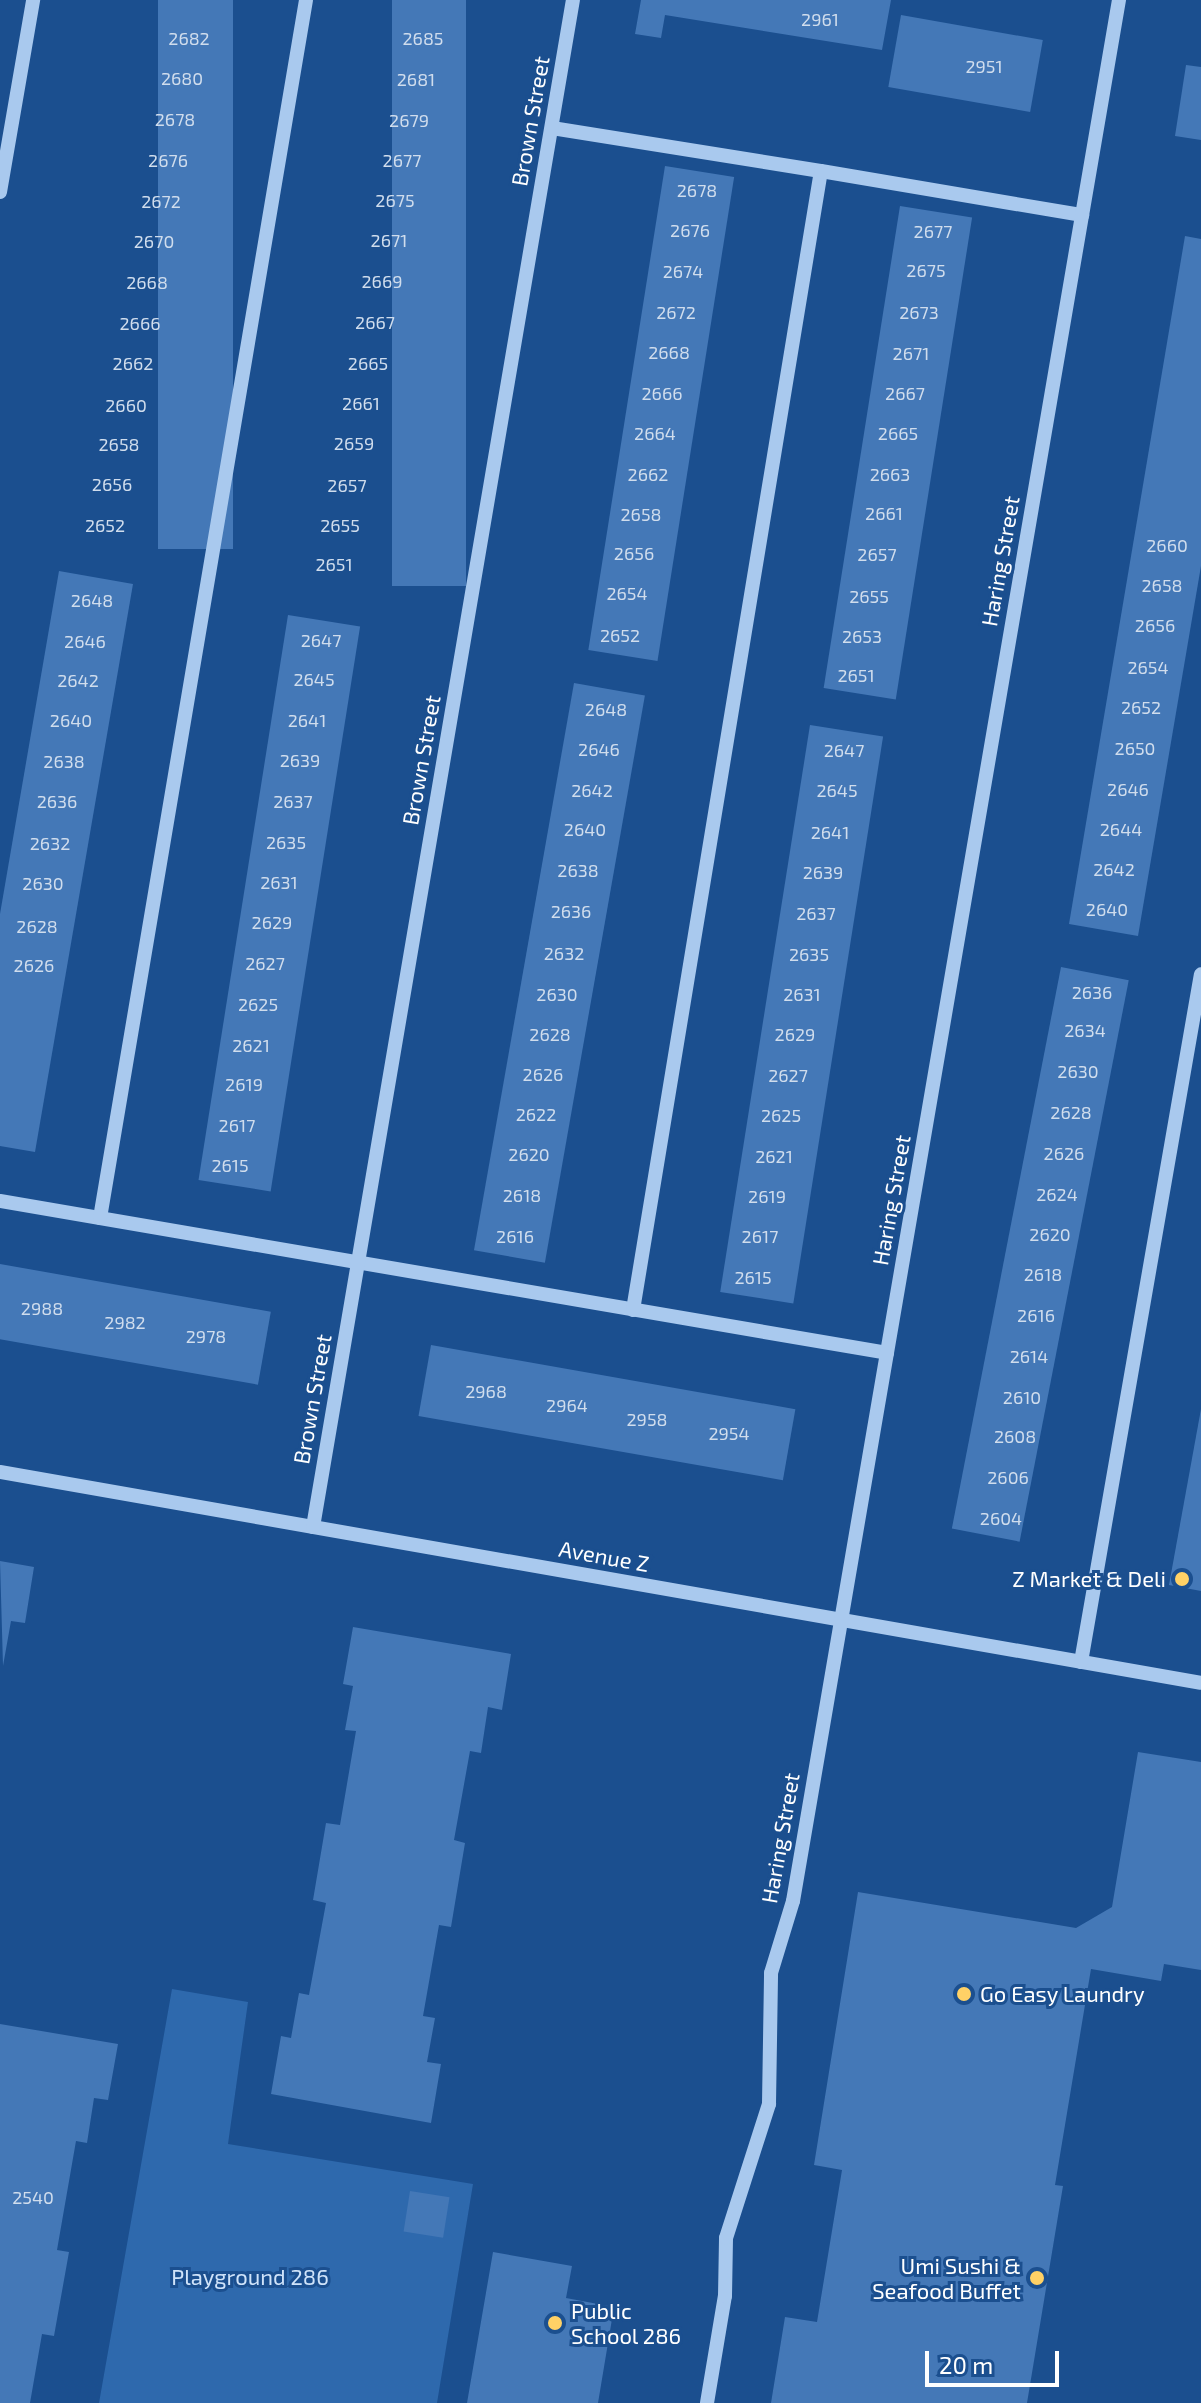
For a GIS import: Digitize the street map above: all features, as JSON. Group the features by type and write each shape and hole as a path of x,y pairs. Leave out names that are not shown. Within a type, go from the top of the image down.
{"street":[{"path":"0,192 33,0"},
{"path":"100,1218 306,0"},
{"name":"Brown Street","path":"313,1527 573,0"},
{"name":"Haring Street","path":"707,2403 725,2296 726,2238 769,2104 771,1973 793,1901 1119,0"},
{"path":"552,128 1082,215"},
{"path":"633,1310 821,171"},
{"path":"1081,1662 1201,974"},
{"path":"0,1201 887,1353"},
{"name":"Avenue Z","path":"0,1472 1201,1683"}],"green space":[{"name":"Playground 286","path":"172,1989 248,2002 228,2144 473,2184 437,2403 99,2403"}],"building":[{"path":"158,0 233,0 233,549 158,549"},
{"path":"392,0 466,0 466,586 392,586"},
{"path":"641,0 891,0 882,50 665,15 661,38 635,34"},
{"path":"901,15 1043,40 1030,112 888,87"},
{"path":"1186,65 1201,67 1201,140 1175,136"},
{"path":"665,166 734,177 657,661 588,650"},
{"path":"900,206 972,217 896,699 824,688"},
{"path":"1185,236 1201,239 1201,566 1138,936 1069,924"},
{"path":"59,571 133,584 35,1152 0,1146 0,914"},
{"path":"288,615 360,626 271,1191 199,1180"},
{"path":"574,683 645,696 545,1263 474,1250"},
{"path":"810,725 883,737 793,1304 720,1292"},
{"path":"1061,967 1129,980 1020,1542 952,1528"},
{"path":"0,1264 271,1312 258,1385 0,1339"},
{"path":"431,1345 795,1409 783,1480 418,1416"},
{"path":"1201,1409 1201,1591 1169,1585"},
{"path":"0,1561 34,1567 25,1623 11,1621 3,1666"},
{"path":"353,1627 511,1654 502,1710 488,1707 481,1753 470,1751 454,1840 465,1843 451,1927 439,1925 423,2016 435,2018 427,2062 441,2064 431,2123 271,2094 281,2036 291,2038 299,1993 309,1995 326,1903 313,1900 326,1823 340,1825 356,1731 345,1730 353,1686 343,1684"},
{"path":"1138,1752 1201,1762 1201,1970 1164,1964 1161,1981 1091,1969 1055,2185 1063,2186 1027,2403 771,2403 785,2317 817,2322 842,2170 814,2165 858,1892 1076,1928 1112,1907"},
{"path":"0,2024 118,2044 108,2100 94,2098 87,2143 76,2141 57,2250 69,2252 54,2336 42,2334 30,2403 0,2403"},
{"path":"410,2191 450,2197 443,2238 404,2231"},
{"path":"493,2252 572,2266 566,2298 614,2307 598,2403 467,2403"}],"place":[{"name":"Z Market & Deli","path":"1182,1579"},
{"name":"Go Easy Laundry","path":"964,1994"},
{"name":"Umi Sushi & Seafood Buffet","path":"1037,2278"},
{"name":"Public School 286","path":"555,2323"}]}
